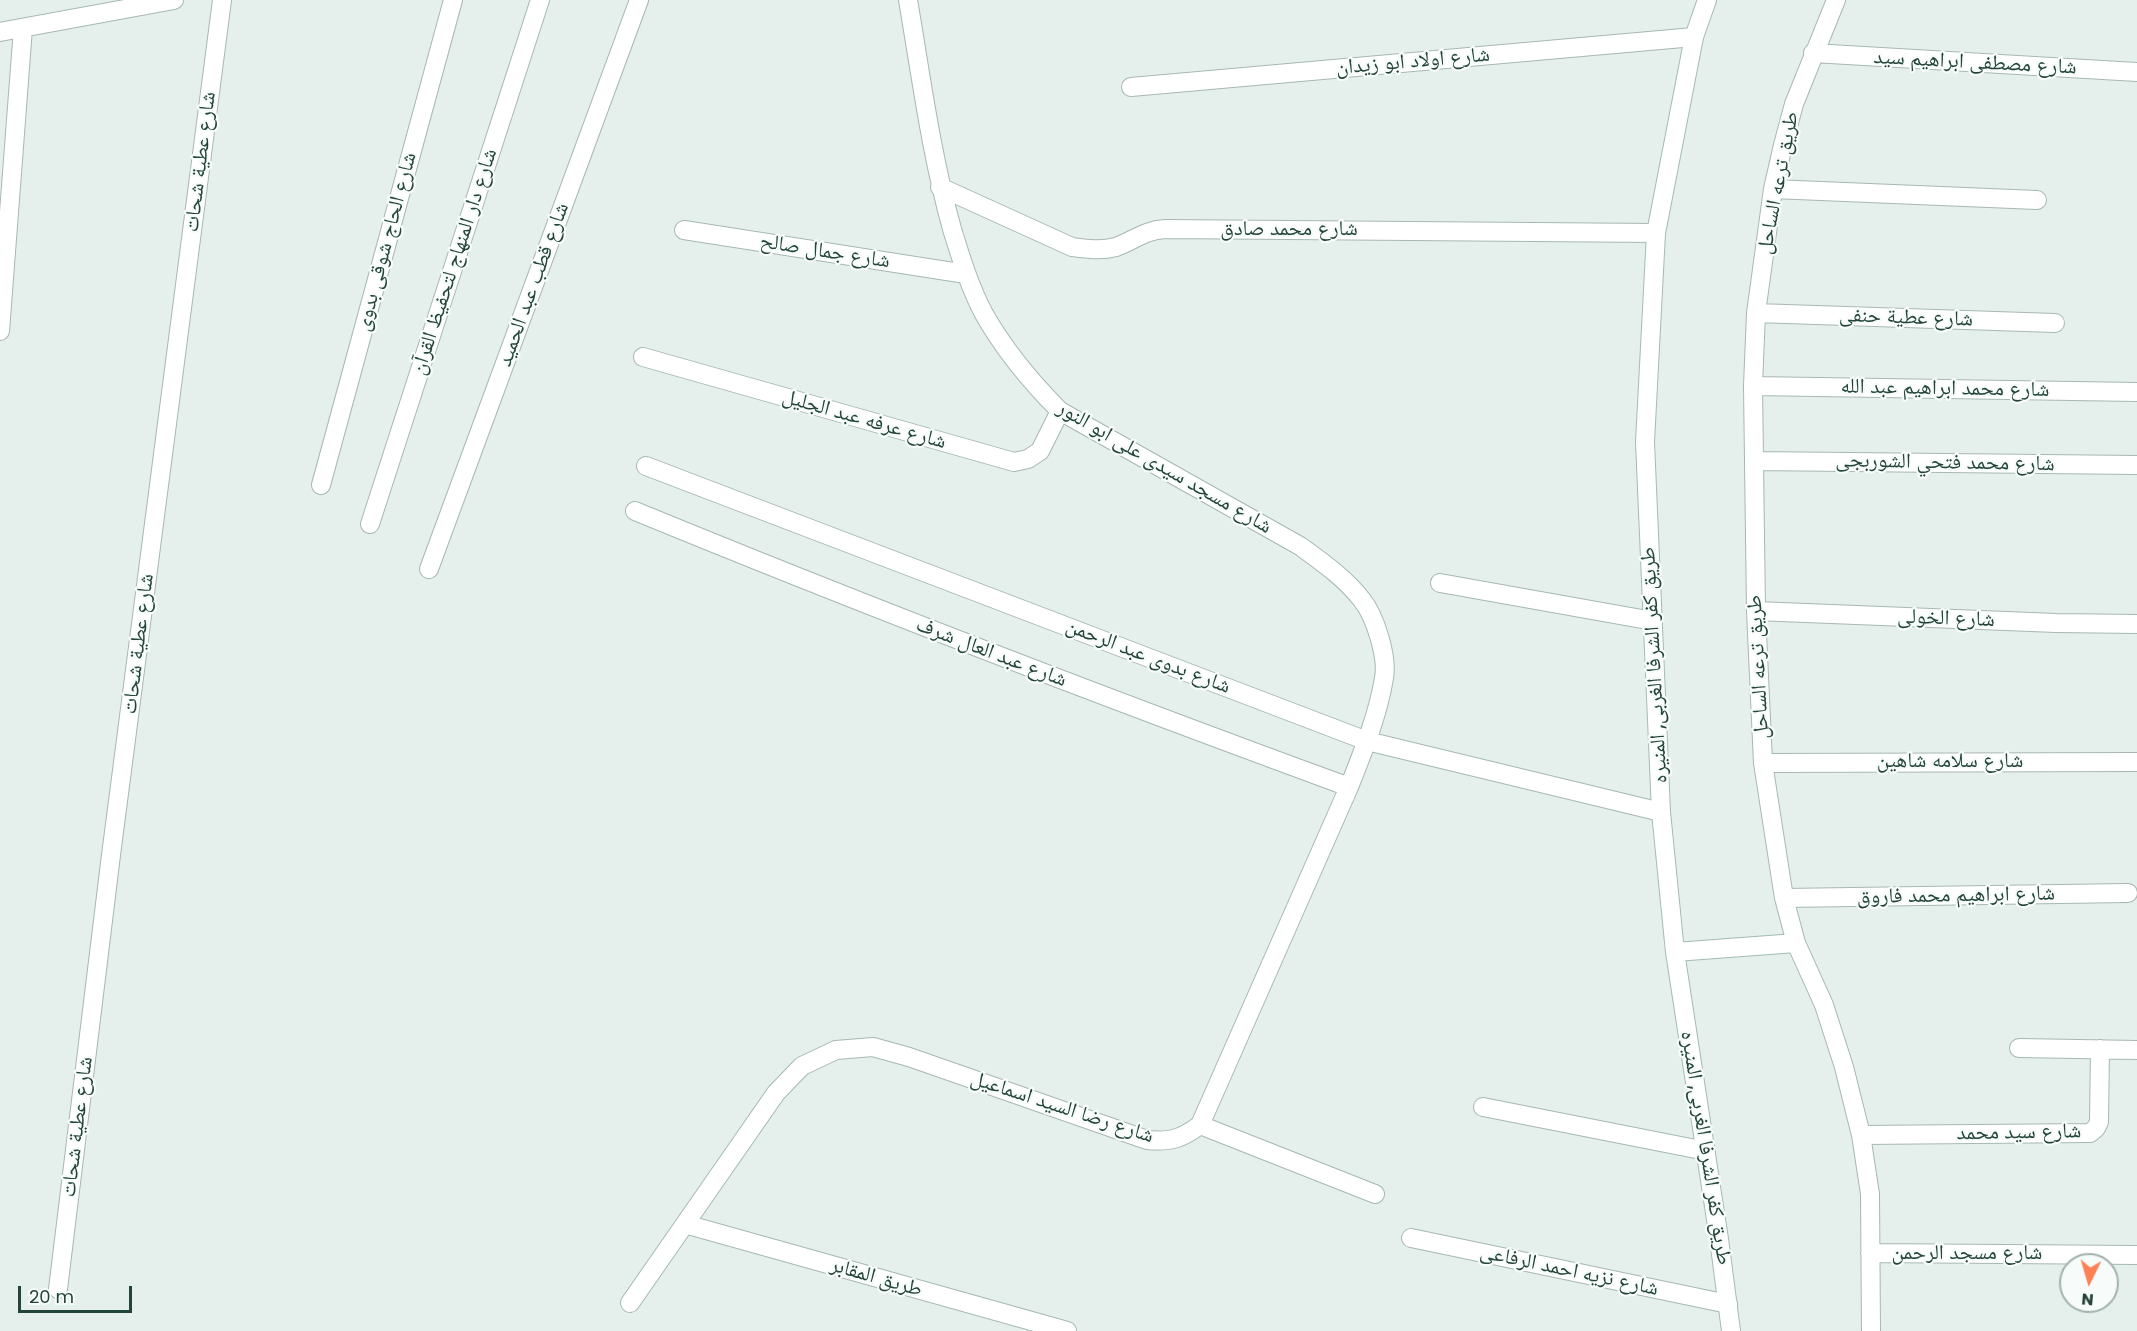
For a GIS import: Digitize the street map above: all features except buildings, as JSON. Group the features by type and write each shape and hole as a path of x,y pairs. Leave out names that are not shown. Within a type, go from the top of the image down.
{"street":[{"name":"شارع عطية شحات","path":"58,1289 222,0"},
{"name":"شارع الحاج شوقى بدوى","path":"321,485 453,0"},
{"name":"شارع دار المنهاج لتحفيظ القرآن","path":"370,524 540,0"},
{"name":"شارع قطب عبد الحميد","path":"429,569 639,0"},
{"name":"شارع مسجد سيدى على ابو النور","path":"908,0 940,187 966,274 983,312 1005,348 1030,382 1060,411 1299,546 1336,572 1363,600 1380,635 1385,676 1367,741"},
{"name":"طريق كفر الشرفا الغربى, المنيره","path":"1707,0 1694,37 1656,233 1645,442 1661,812 1675,952 1731,1331"},
{"name":"طريق ترعه الساحل","path":"1836,0 1794,104 1773,189 1756,313 1753,386 1756,611 1763,763 1784,898 1796,943 1827,1016 1844,1066 1861,1135 1870,1194 1871,1331"},
{"path":"1,26 23,28 168,1"},
{"path":"0,331 23,28"},
{"name":"شارع اولاد ابو زيدان","path":"1131,87 1694,37"},
{"name":"شارع مصطفى ابراهيم سيد","path":"1813,53 2137,72"},
{"name":"شارع محمد صادق","path":"940,187 1072,247 1094,250 1116,247 1155,229 1656,233"},
{"path":"1773,189 2037,200"},
{"name":"شارع جمال صالح","path":"684,230 966,274"},
{"name":"شارع عطية حنفى","path":"1756,313 2055,322"},
{"name":"شارع عرفه عبد الجليل","path":"643,357 1014,462 1028,459 1040,451 1060,411"},
{"name":"شارع محمد ابراهيم عبد الله","path":"1753,386 2137,392"},
{"name":"شارع محمد فتحي الشوربجى","path":"1754,461 2137,465"},
{"name":"شارع بدوى عبد الرحمن","path":"646,466 1367,741 1661,812"},
{"name":"شارع عبد العال شرف","path":"634,512 826,590 1349,787"},
{"path":"1440,583 1653,621"},
{"name":"شارع الخولى","path":"1756,611 2137,624"},
{"path":"1367,741 1349,787 1200,1125 1375,1194"},
{"name":"شارع سلامه شاهين","path":"1763,763 2137,762"},
{"name":"شارع ابراهيم محمد فاروق","path":"1784,898 2128,893"},
{"path":"1675,952 1796,943"},
{"name":"شارع رضا السيد اسماعيل","path":"630,1303 776,1093 802,1066 836,1050 873,1047 909,1057 1147,1140 1166,1141 1185,1136 1200,1125"},
{"path":"2019,1048 2137,1050"},
{"name":"شارع سيد محمد","path":"1861,1135 2090,1133 2099,1122 2100,1049"},
{"path":"1483,1107 1706,1150"},
{"name":"طريق المقابر","path":"685,1224 1067,1331"},
{"name":"شارع نزيه احمد الرفاعى","path":"1411,1238 1728,1304"},
{"name":"شارع مسجد الرحمن","path":"1870,1253 2137,1255"}]}
